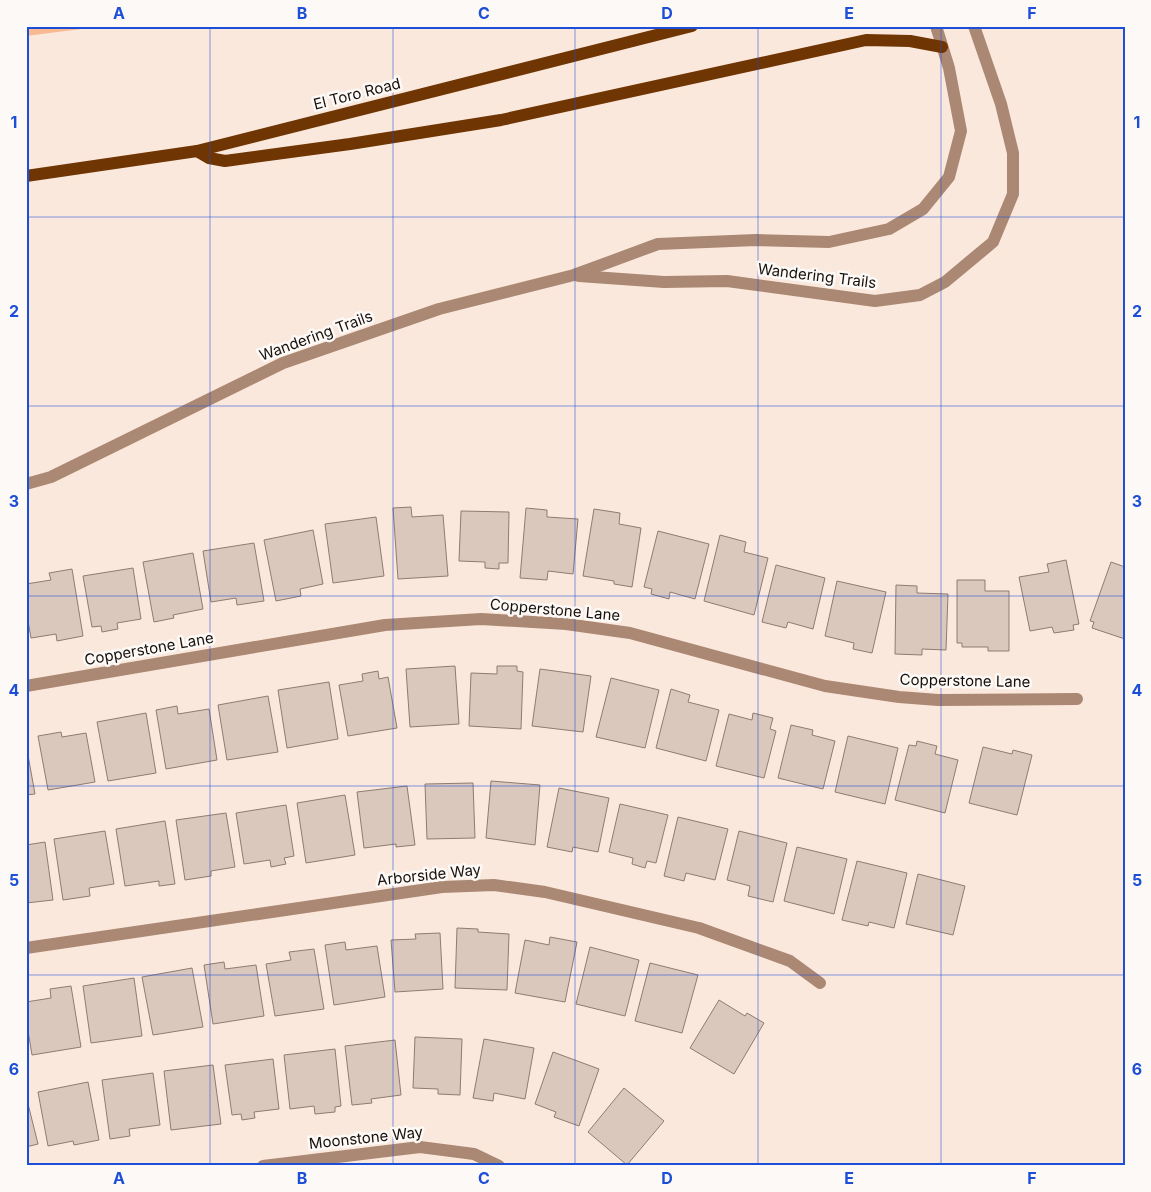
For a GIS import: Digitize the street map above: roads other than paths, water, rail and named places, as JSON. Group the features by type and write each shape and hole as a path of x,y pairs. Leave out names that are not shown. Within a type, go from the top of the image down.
{"main road":[{"name":"El Toro Road","path":"26,176 197,151 692,26"},
{"path":"197,151 209,158 225,161 350,144 491,121 652,88 866,40 910,41 942,47"}],"street":[{"name":"Wandering Trails","path":"26,484 68,469 282,363 439,309 574,276 658,244 756,240 829,242 890,229 923,209 949,177 961,131 936,26"},
{"name":"Wandering Trails","path":"574,276 664,282 726,281 875,301 920,295 945,282 993,242 1013,194 1013,153 1001,104 974,26"},
{"name":"Copperstone Lane","path":"26,686 384,626 481,619 566,624 630,633 825,686 899,697 938,700 1078,699"},
{"name":"Arborside Way","path":"26,948 442,887 494,885 545,892 699,928 790,962 820,984"},
{"name":"Moonstone Way","path":"263,1166 420,1147 474,1154 499,1166"}]}
